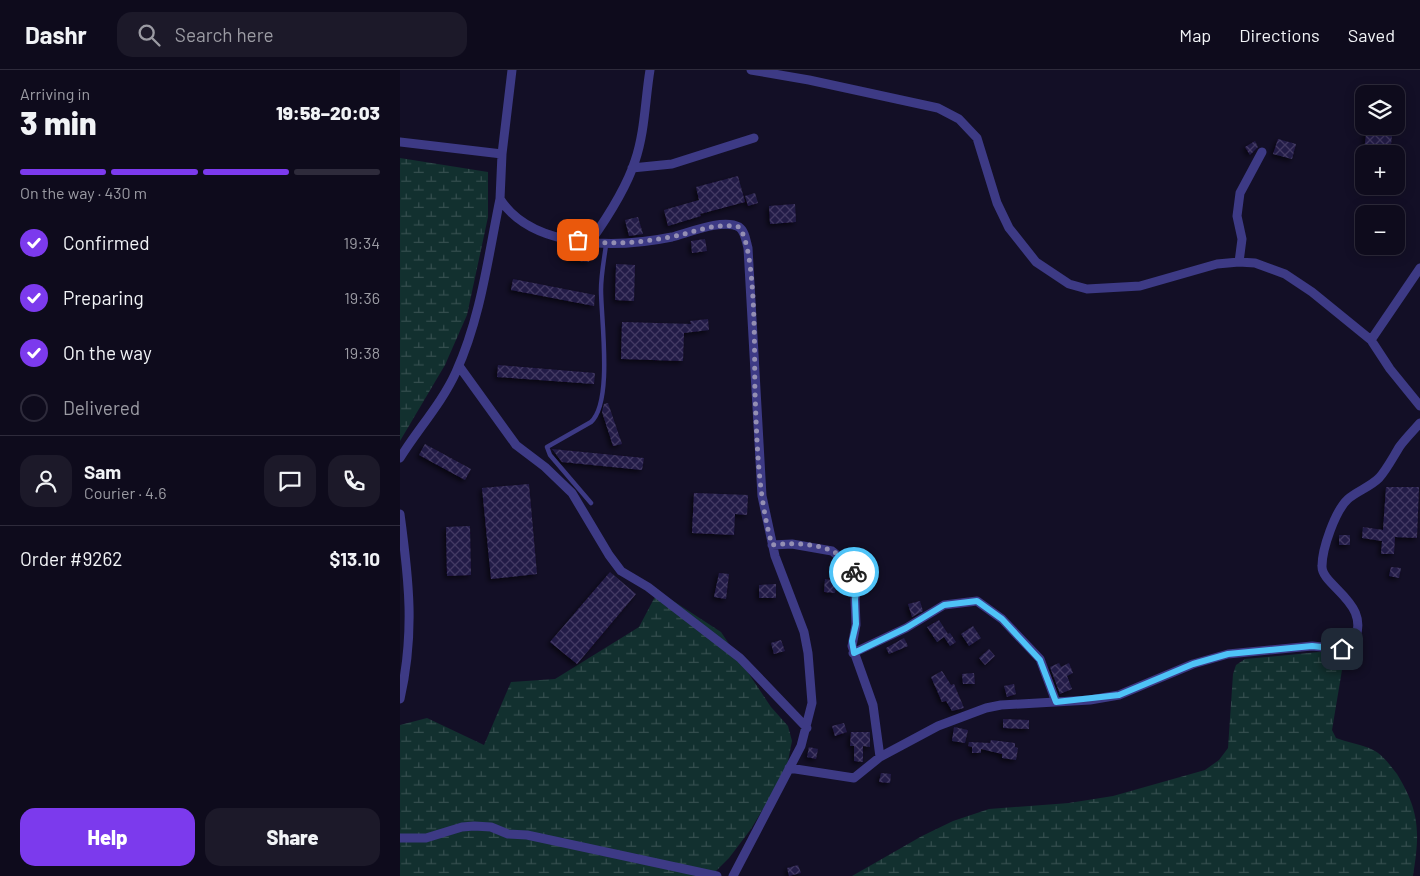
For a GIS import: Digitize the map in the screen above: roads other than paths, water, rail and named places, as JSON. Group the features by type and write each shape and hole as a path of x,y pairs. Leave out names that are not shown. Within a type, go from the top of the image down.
{"street":[{"path":"400,458 445,392 458,366 481,299 500,199 502,154 512,70"},
{"path":"590,242 632,168 640,144 650,70"},
{"path":"751,70 809,80 938,108 959,119 977,138 997,203 1008,228 1036,262 1057,278 1069,284 1087,288 1140,286 1217,264 1239,262 1255,263 1285,274 1312,292 1371,340 1390,369 1420,406"},
{"path":"632,168 672,164 754,138"},
{"path":"400,142 502,154"},
{"path":"1239,262 1242,239 1237,216 1240,193 1262,152"},
{"path":"500,199 515,218 535,230 606,245 671,237 720,225 739,227 744,234 748,248 754,325 755,392 762,496 772,545 804,632 808,653 812,703 807,728 789,768 733,876"},
{"path":"1371,340 1420,268"},
{"path":"458,366 516,445 546,467 572,493 608,555 621,571 648,588 740,658 807,728"},
{"path":"789,768 854,778 880,757 965,714 1001,705 1056,702 1119,695 1193,664 1228,654 1312,646 1342,649 1351,647 1356,628 1356,618 1346,596 1323,574 1325,545 1342,505 1376,480 1401,445 1420,424"},
{"path":"400,514 408,569 410,617 409,652 400,699"},
{"path":"772,545 792,544 832,551 851,566 857,584 855,599 856,624 852,641 854,653 871,695 880,757"},
{"path":"854,653 906,628 944,605 977,601 1002,619 1040,660 1056,702"},
{"path":"400,838 426,838 462,827 490,827 508,834 527,835 717,876"}],"lane":[{"path":"591,503 550,455 546,447 591,422 595,418 600,406 604,353 601,288 606,245"}]}
